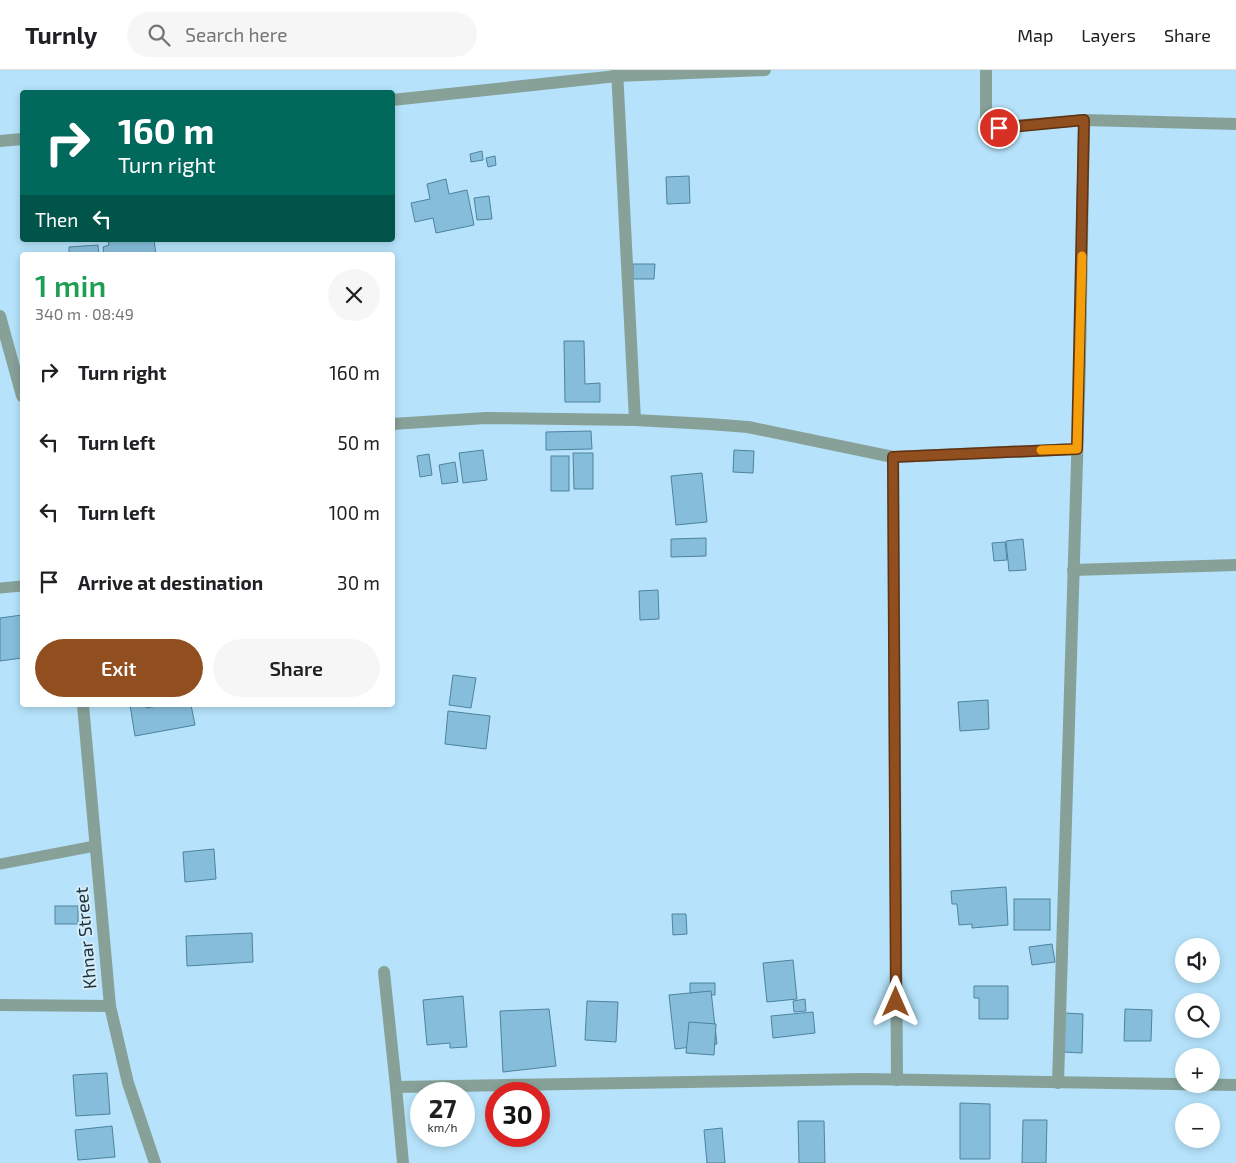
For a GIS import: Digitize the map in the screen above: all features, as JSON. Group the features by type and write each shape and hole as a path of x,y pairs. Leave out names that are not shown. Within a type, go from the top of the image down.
{"street":[{"path":"395,100 617,73 765,70"},
{"path":"986,70 986,120 990,128 1084,120 1236,124"},
{"path":"617,73 635,420"},
{"path":"1058,1082 1077,449 1084,120"},
{"path":"0,141 20,139"},
{"path":"0,316 20,389"},
{"path":"395,424 486,418 635,420 748,427 893,457 1077,449"},
{"path":"893,457 897,1080"},
{"path":"1073,570 1236,565"},
{"name":"Khnar Street","path":"82,707 110,1006 128,1083 155,1163"},
{"path":"384,972 403,1163"},
{"path":"0,1005 110,1006"},
{"path":"396,1087 592,1082 897,1080 1236,1085"}],"lane":[{"path":"0,588 20,586"},
{"path":"0,864 95,846"}],"building":[{"path":"482,151 483,160 471,162 470,154"},
{"path":"495,156 496,165 488,167 486,158"},
{"path":"689,176 690,203 667,204 666,177"},
{"path":"446,179 449,194 467,190 474,225 436,233 433,218 415,222 411,203 430,199 427,184"},
{"path":"489,196 492,219 477,220 474,198"},
{"path":"108,242 154,242 156,252 104,252 103,247 109,245"},
{"path":"98,245 99,252 69,252 69,247"},
{"path":"633,264 655,264 654,279 633,279"},
{"path":"564,341 584,341 585,384 600,383 600,402 565,402"},
{"path":"591,431 592,449 546,450 546,432"},
{"path":"483,450 487,480 463,483 459,453"},
{"path":"734,450 754,451 753,473 733,472"},
{"path":"573,453 593,453 593,489 574,489"},
{"path":"429,454 432,475 420,477 417,456"},
{"path":"551,456 569,456 569,491 551,491"},
{"path":"455,462 458,482 442,484 439,465"},
{"path":"702,473 707,522 676,525 671,476"},
{"path":"706,538 706,556 671,557 671,539"},
{"path":"1023,539 1026,570 1009,571 1006,541"},
{"path":"1005,542 1007,560 994,561 992,543"},
{"path":"658,590 659,619 640,620 639,591"},
{"path":"20,615 20,658 0,661 0,618"},
{"path":"453,675 476,678 471,708 449,705"},
{"path":"988,700 989,729 960,731 958,702"},
{"path":"130,707 191,707 195,725 135,736"},
{"path":"448,711 490,716 486,749 445,744"},
{"path":"214,849 216,879 185,882 183,852"},
{"path":"1006,887 1008,925 972,928 972,924 959,925 957,904 952,904 951,891"},
{"path":"1014,899 1050,899 1050,930 1014,930"},
{"path":"55,906 78,906 78,924 55,924"},
{"path":"672,914 686,914 687,934 673,935"},
{"path":"252,933 253,962 187,966 186,936"},
{"path":"1052,944 1055,962 1032,965 1029,947"},
{"path":"793,960 797,999 767,1002 763,963"},
{"path":"690,983 715,983 715,995 690,994"},
{"path":"974,986 1008,986 1008,1019 979,1019 979,998 974,998"},
{"path":"711,991 717,1044 675,1049 669,995"},
{"path":"463,996 467,1047 450,1048 450,1043 427,1045 423,1000"},
{"path":"805,999 806,1011 794,1012 793,1001"},
{"path":"587,1001 618,1002 616,1042 585,1040"},
{"path":"549,1009 556,1066 503,1072 500,1011"},
{"path":"1125,1009 1152,1010 1151,1041 1124,1041"},
{"path":"813,1012 815,1033 773,1038 771,1016"},
{"path":"1065,1013 1083,1014 1082,1053 1064,1052"},
{"path":"689,1022 716,1024 714,1055 686,1053"},
{"path":"107,1073 110,1114 76,1116 73,1075"},
{"path":"960,1103 990,1104 990,1159 960,1159"},
{"path":"1023,1120 1047,1120 1046,1163 1022,1163"},
{"path":"798,1121 824,1121 825,1163 799,1163"},
{"path":"112,1126 115,1157 78,1160 75,1130"},
{"path":"722,1128 725,1163 707,1163 704,1130"}],"slow traffic":[{"path":"1041,450 1077,449 1082,256"}],"route":[{"path":"896,1002 893,457 1077,449 1084,120 999,128"}]}
